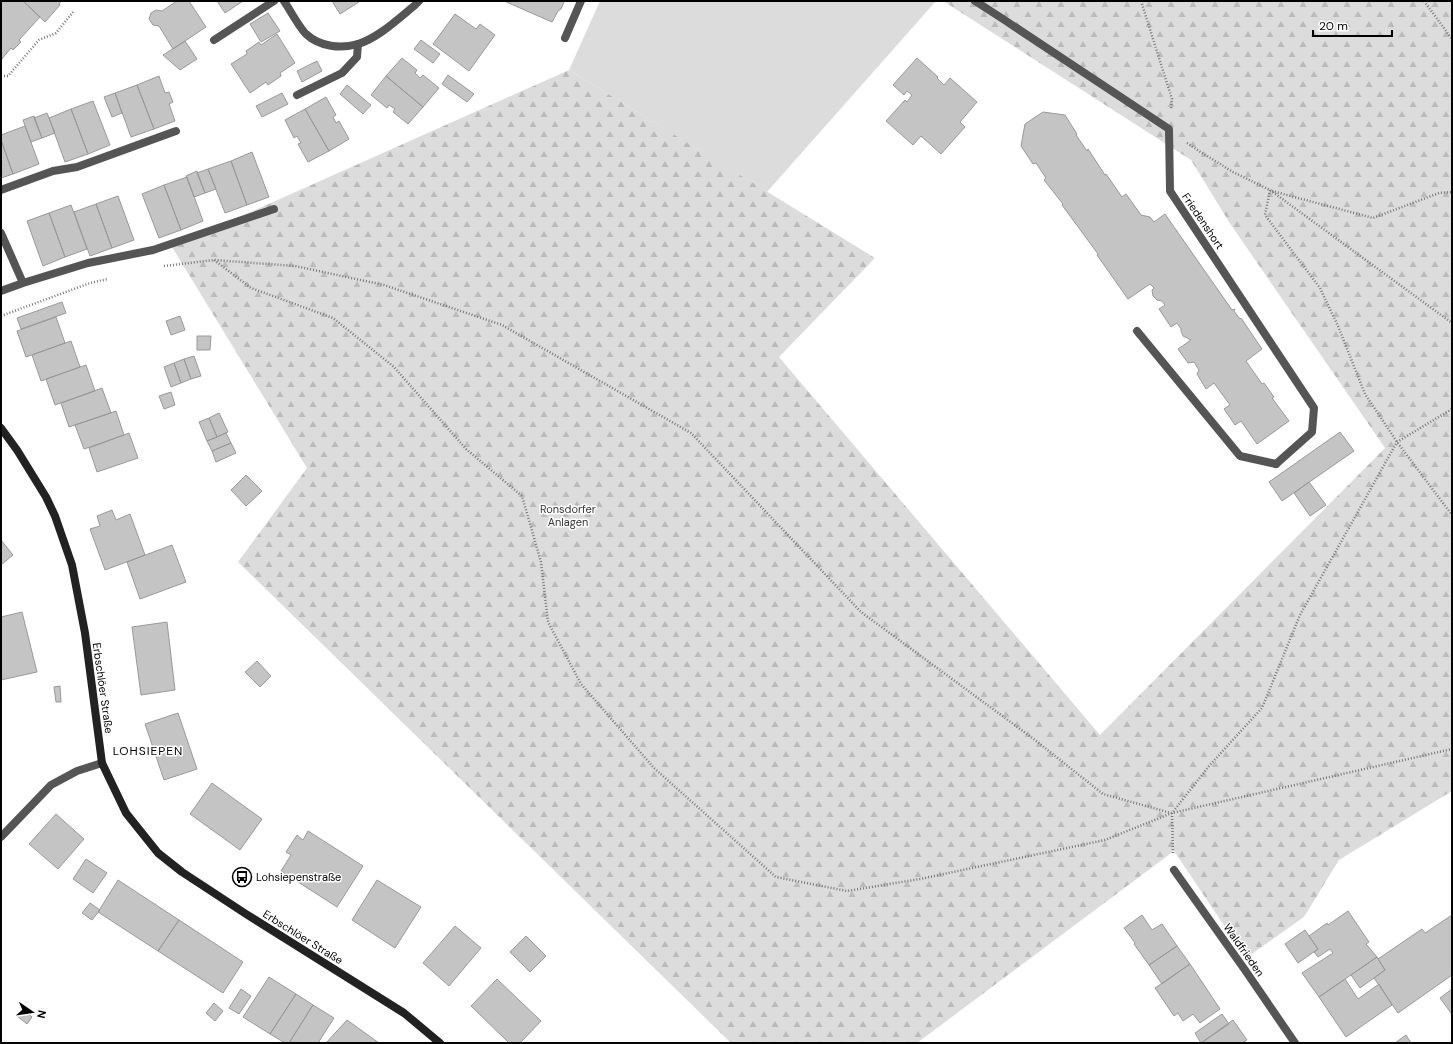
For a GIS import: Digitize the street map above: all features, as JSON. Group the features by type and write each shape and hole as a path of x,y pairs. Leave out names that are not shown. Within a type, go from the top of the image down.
{"street":[{"path":"214,40 274,1"},
{"path":"284,1 306,34 322,44 338,47 358,44 377,34 419,1"},
{"path":"565,38 581,1"},
{"path":"975,1 1168,129"},
{"path":"297,95 342,73 357,57 358,44"},
{"name":"Friedenshort","path":"1138,331 1240,456 1276,464 1312,432 1314,408 1170,191 1168,129"},
{"path":"1,190 53,171 77,167 176,131"},
{"path":"1,291 88,263 153,250 274,208"},
{"path":"1,233 23,283"},
{"name":"Erbschlöer Straße","path":"1,428 17,450 46,497 55,516 72,565 85,633 102,763 126,813 158,853 182,872 404,1013 440,1043"},
{"path":"1,837 51,785 77,771 102,763"},
{"name":"Waldfrieden","path":"1174,870 1246,970 1295,1043"}],"path":[{"path":"1141,1 1172,99 1168,129 1199,152 1233,172 1270,190 1452,323"},
{"path":"1424,1 1452,39"},
{"path":"1,76 8,76 38,40 56,33 74,11"},
{"path":"1270,190 1373,218 1439,193 1452,192"},
{"path":"1270,190 1265,215 1320,288 1338,326 1365,394 1397,442 1452,515"},
{"path":"157,267 214,260 295,266 384,284 502,325 691,433 861,612 1036,740 1103,794 1172,813"},
{"path":"214,260 251,288 332,318 394,368 466,449 522,496 541,562 548,622 581,684 654,768 776,877 847,891 920,879 1105,840 1172,813 1452,749"},
{"path":"1,316 90,283 112,278"},
{"path":"1174,870 1172,813 1209,766 1262,708 1300,615 1397,442 1452,409"}],"green space":[{"path":"600,1 936,1 767,192 569,70"},
{"name":"Ronsdorfer Anlagen","path":"943,1 1452,1 1452,791 1339,860 1304,917 1246,958 1174,851 917,1043 731,1043 238,562 307,468 172,247 569,70 875,258 779,357 1100,735 1385,448 1229,222 1191,160"}],"building":[{"path":"1,1 23,1 40,17 19,40 21,42 13,50 11,48 1,60"},
{"path":"23,1 61,1 59,4 60,5 45,22"},
{"path":"177,1 189,1 206,27 173,49 159,26 153,25 149,19 151,13 156,10 162,11"},
{"path":"217,1 243,1 225,13"},
{"path":"332,1 358,1 359,2 340,14"},
{"path":"504,1 564,1 564,2 552,22"},
{"path":"268,13 280,31 261,42 250,24"},
{"path":"455,14 476,29 480,24 495,35 469,71 433,44"},
{"path":"277,34 295,63 280,73 281,76 268,85 266,82 250,93 231,64 247,54 246,51 259,42 261,45"},
{"path":"421,40 440,54 433,63 414,49"},
{"path":"185,41 197,59 180,70 163,55"},
{"path":"402,58 417,70 415,73 420,78 423,75 439,88 423,107 386,76"},
{"path":"917,58 938,77 937,78 944,85 950,78 977,102 960,122 965,127 941,154 921,136 913,145 886,121 905,100 907,102 912,95 907,91 904,95 893,85"},
{"path":"317,61 322,71 302,82 297,71"},
{"path":"448,75 474,94 467,102 442,84"},
{"path":"159,76 165,93 169,92 173,102 169,104 175,121 154,129 137,85"},
{"path":"386,76 423,107 408,124 393,112 395,109 389,105 387,108 371,95"},
{"path":"137,85 154,129 131,137 115,93"},
{"path":"347,85 371,105 363,114 340,94"},
{"path":"115,93 122,113 112,117 104,97"},
{"path":"282,93 288,104 262,117 256,106"},
{"path":"326,97 336,115 333,117 336,123 339,121 349,139 329,151 305,109"},
{"path":"93,101 110,145 88,154 71,109"},
{"path":"71,109 88,154 65,162 49,118"},
{"path":"305,109 329,151 308,162 298,144 301,143 297,136 294,138 285,120"},
{"path":"1043,112 1065,115 1077,134 1076,135 1087,151 1088,149 1105,175 1106,174 1122,197 1126,194 1141,215 1150,217 1154,222 1165,214 1232,310 1235,309 1234,311 1240,319 1241,318 1262,349 1246,361 1262,384 1264,383 1274,397 1272,398 1289,421 1257,444 1241,421 1235,425 1224,409 1230,405 1214,383 1206,389 1197,374 1199,370 1194,362 1188,363 1178,349 1191,340 1183,336 1177,323 1171,327 1159,309 1165,305 1162,301 1157,300 1153,296 1152,290 1154,288 1150,284 1128,299 1097,255 1098,254 1062,205 1063,204 1044,180 1046,178 1036,163 1033,164 1021,146 1025,124"},
{"path":"47,113 55,133 42,138 34,118"},
{"path":"34,116 42,138 31,142 23,120"},
{"path":"25,126 39,164 13,174 1,140 1,135"},
{"path":"1,140 13,174 1,178"},
{"path":"252,152 269,197 247,205 231,161"},
{"path":"231,161 247,205 225,213 208,169"},
{"path":"208,169 216,189 205,193 197,173"},
{"path":"197,171 205,193 194,197 186,176"},
{"path":"187,177 203,221 181,230 164,185"},
{"path":"164,185 181,230 159,238 142,194"},
{"path":"118,196 134,240 112,248 96,204"},
{"path":"96,204 112,248 90,256 74,212"},
{"path":"71,205 87,249 65,257 49,213"},
{"path":"49,213 65,257 43,266 27,221"},
{"path":"62,302 66,313 21,329 17,318"},
{"path":"180,316 185,330 171,335 166,321"},
{"path":"56,317 65,343 26,357 17,331"},
{"path":"197,336 211,336 210,350 197,350"},
{"path":"71,341 80,367 41,381 32,355"},
{"path":"194,356 201,376 191,379 184,359"},
{"path":"184,359 191,379 181,383 174,363"},
{"path":"174,363 181,383 171,387 164,367"},
{"path":"86,365 95,391 55,405 46,379"},
{"path":"102,388 111,413 69,427 61,403"},
{"path":"171,392 175,405 164,409 159,396"},
{"path":"116,411 124,435 84,449 75,425"},
{"path":"219,413 228,432 217,437 209,418"},
{"path":"209,418 217,437 207,441 199,422"},
{"path":"1340,432 1354,451 1282,501 1269,482"},
{"path":"129,433 138,458 97,472 89,448"},
{"path":"226,433 231,443 212,451 207,441"},
{"path":"231,443 236,453 216,462 212,451"},
{"path":"246,475 262,491 246,506 231,490"},
{"path":"1309,482 1326,505 1310,516 1294,493"},
{"path":"112,510 116,520 130,514 145,555 105,570 90,529 100,526 97,516"},
{"path":"1,540 13,555 1,565"},
{"path":"172,545 186,582 140,599 127,562"},
{"path":"22,612 37,672 1,680 1,617"},
{"path":"167,622 175,690 141,695 132,627"},
{"path":"257,661 271,676 260,687 245,672"},
{"path":"60,686 61,702 56,702 54,687"},
{"path":"178,713 197,769 164,780 145,724"},
{"path":"212,783 262,819 240,850 190,814"},
{"path":"56,814 84,839 58,869 29,844"},
{"path":"308,831 363,866 337,907 281,871 291,855 286,852 297,835 303,840"},
{"path":"86,859 107,873 93,893 73,879"},
{"path":"118,880 179,920 158,951 98,912"},
{"path":"377,880 421,907 395,948 352,920"},
{"path":"90,903 100,910 92,920 82,913"},
{"path":"1348,911 1369,942 1366,944 1377,957 1319,997 1302,973 1333,953 1330,949 1318,957 1314,952 1318,949 1309,936 1327,923 1328,925"},
{"path":"1142,915 1152,930 1162,924 1177,946 1149,965 1124,928"},
{"path":"1452,915 1452,975 1398,1013 1374,978 1385,970 1378,959 1422,929 1425,933"},
{"path":"179,920 243,962 223,993 158,951"},
{"path":"455,926 481,948 449,986 423,963"},
{"path":"1305,930 1318,949 1298,963 1285,944"},
{"path":"526,936 546,956 530,972 510,952"},
{"path":"1177,946 1190,964 1162,984 1149,965"},
{"path":"1377,957 1385,970 1360,988 1351,975"},
{"path":"1190,964 1220,1009 1200,1023 1193,1014 1183,1021 1178,1013 1174,1016 1155,988"},
{"path":"269,977 296,994 270,1034 243,1017"},
{"path":"497,979 541,1021 520,1043 509,1043 471,1006"},
{"path":"1345,979 1358,999 1379,984 1392,1005 1346,1037 1319,997"},
{"path":"241,989 251,996 239,1014 229,1008"},
{"path":"1452,989 1452,1012 1451,1013 1440,998"},
{"path":"296,994 313,1005 289,1043 285,1043 270,1034"},
{"path":"214,1003 223,1011 215,1021 206,1013"},
{"path":"313,1005 334,1018 318,1043 289,1043"},
{"path":"22,1009 32,1017 27,1024 17,1016"},
{"path":"1222,1014 1229,1024 1201,1043 1195,1033"},
{"path":"347,1020 379,1043 326,1043"},
{"path":"1233,1020 1247,1040 1242,1043 1201,1043"},
{"path":"1406,1035 1411,1043 1395,1043"}],"place":[{"name":"Lohsiepenstraße","path":"242,877"}],"district":[{"name":"LOHSIEPEN","path":"148,751"}]}
